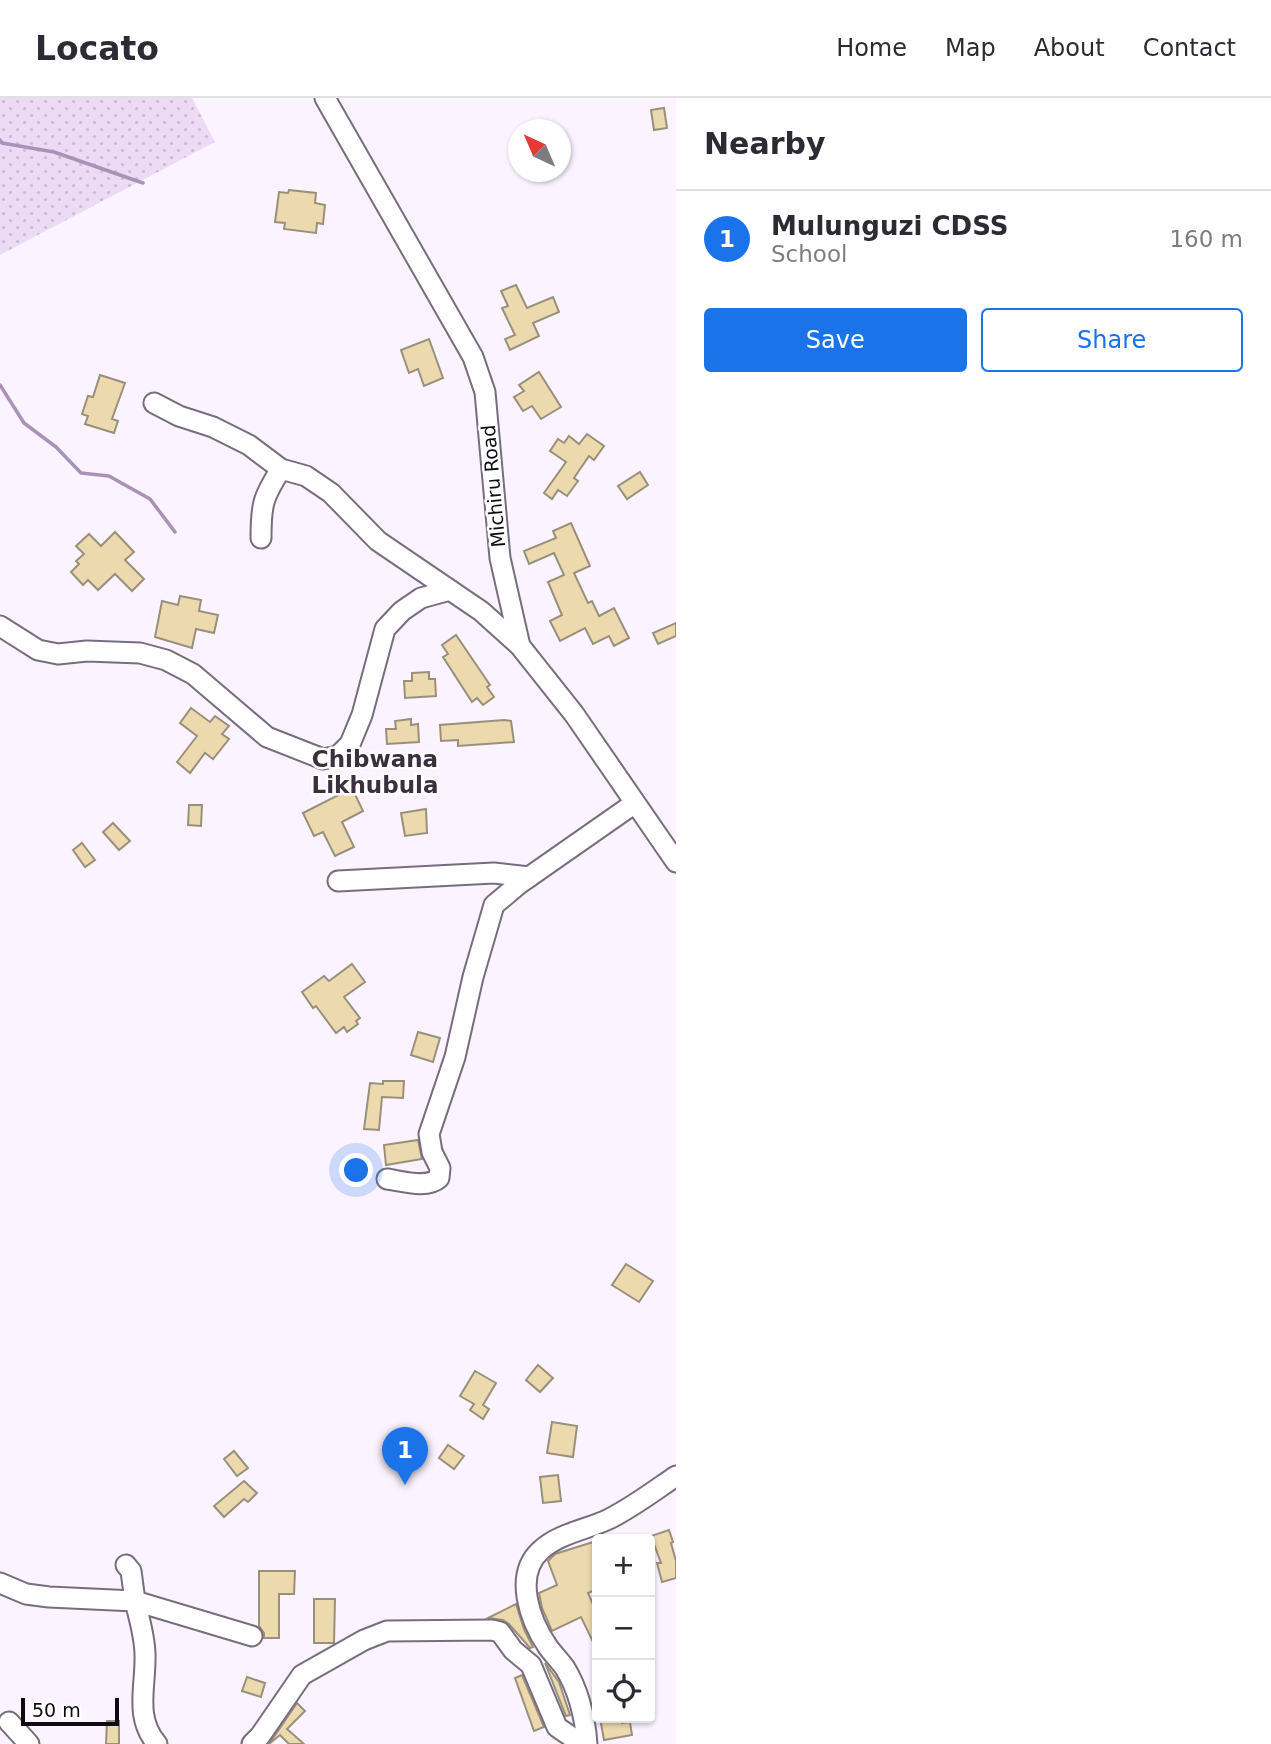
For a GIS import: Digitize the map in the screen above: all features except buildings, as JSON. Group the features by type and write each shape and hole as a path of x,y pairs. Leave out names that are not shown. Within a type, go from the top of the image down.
{"street":[{"name":"Michiru Road","path":"325,98 473,357 485,392 500,558 520,646 575,715 676,862"},
{"path":"154,403 179,416 214,427 249,445 281,469 306,475 331,493 379,541 481,611 520,646"},
{"path":"261,538 261,512 265,494 281,469"},
{"path":"0,626 38,650 58,654 87,651 140,653 166,660 193,674 267,737 323,759 338,756 350,744 362,716 385,629 402,611 421,598 450,590"},
{"path":"387,1179 426,1184 439,1178 440,1168 432,1152 429,1134 455,1056 472,977 494,905 529,877 635,803"},
{"path":"338,881 494,873 529,877"},
{"path":"585,1744 582,1704 565,1668 538,1631 529,1606 526,1578 532,1561 541,1550 559,1538 607,1520 636,1504 676,1476"},
{"path":"126,1565 131,1571 145,1654 141,1707 143,1719 146,1729 157,1744"},
{"path":"0,1584 26,1594 48,1597 135,1601 252,1636"},
{"path":"252,1744 302,1675 364,1640 387,1631 492,1629 500,1632 513,1650 531,1665 557,1727 585,1744"},
{"path":"9,1722 29,1744"}],"shaded area":[{"path":"0,98 192,98 215,142 0,255"}],"waterway":[{"path":"0,140 2,143 54,152 143,183"},
{"path":"0,385 24,423 56,447 81,473 109,476 150,499 175,532"}],"place":[{"name":"Mulunguzi CDSS","path":"405,1485"}],"district":[{"name":"Chibwana Likhubula","path":"375,772"}]}
